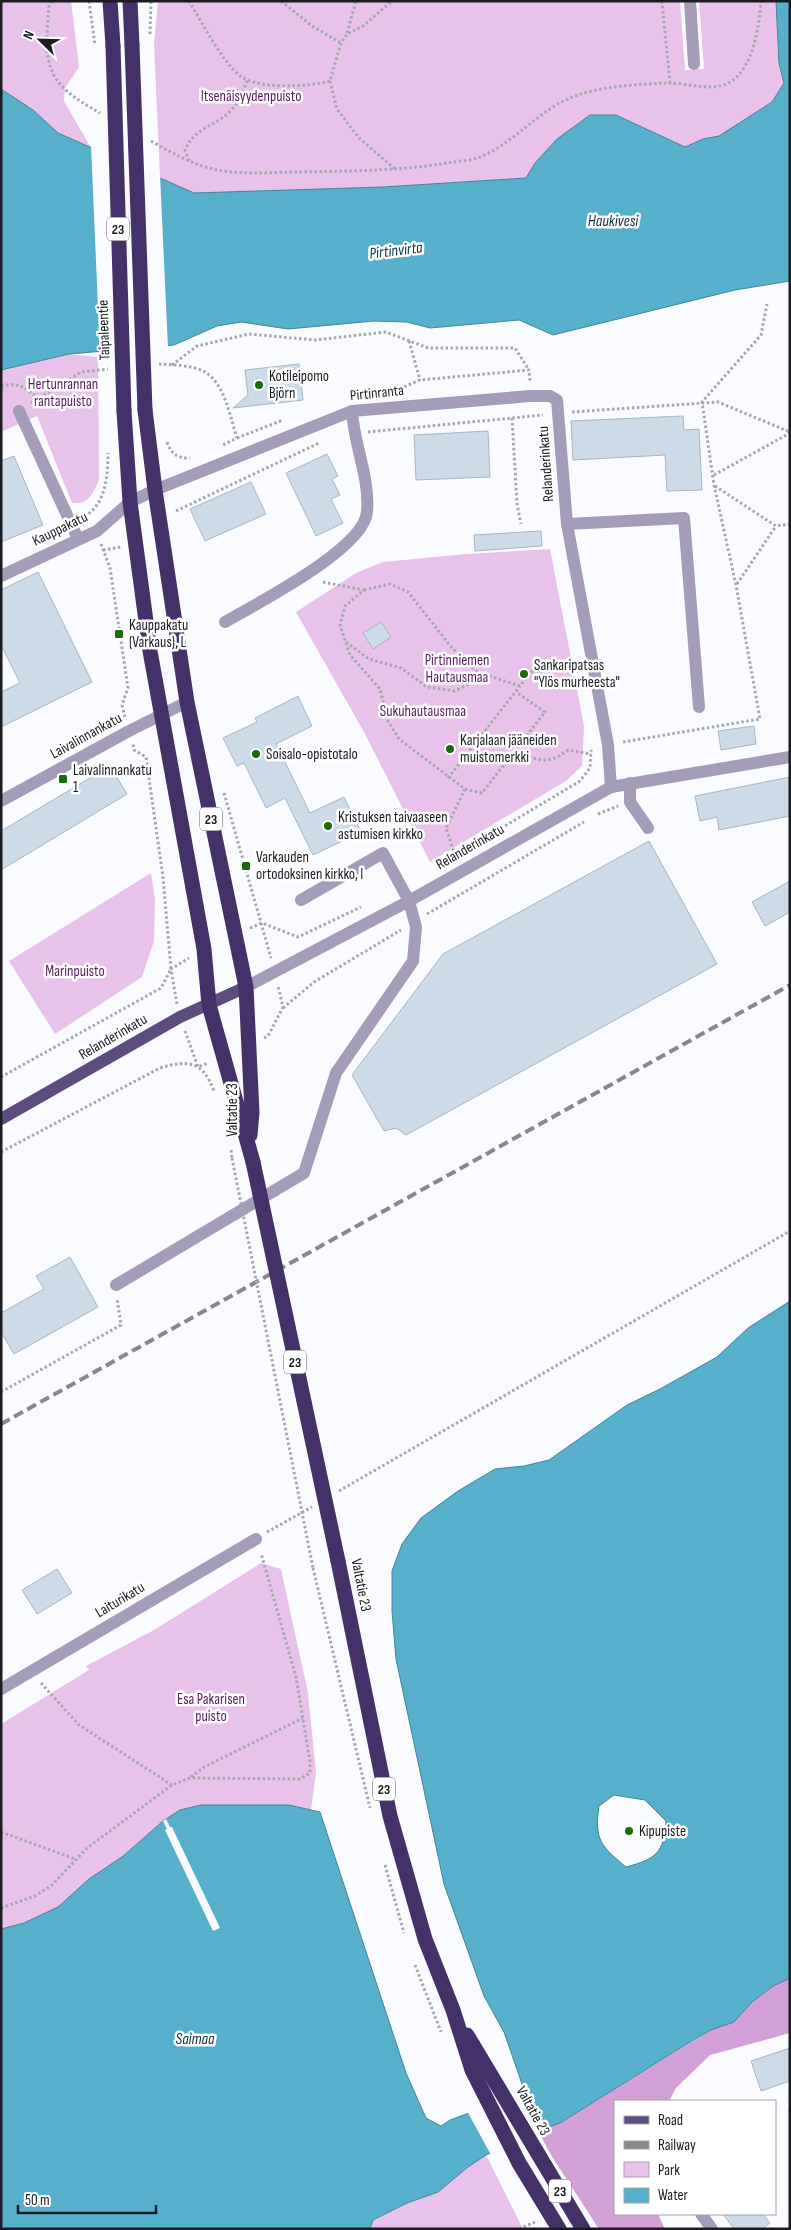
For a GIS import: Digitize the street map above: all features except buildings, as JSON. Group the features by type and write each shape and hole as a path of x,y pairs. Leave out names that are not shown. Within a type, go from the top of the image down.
{"highway":[{"name":"Taipaleentie","path":"110,1 124,411 130,502 160,716"},
{"name":"23","path":"130,1 145,410 187,702 246,987"},
{"name":"23","path":"160,716 204,949 209,1005"},
{"name":"Valtatie 23","path":"246,987 252,1112 250,1146"},
{"name":"Valtatie 23","path":"209,1005 250,1146 390,1816 425,1938 472,2070 519,2163 559,2229"},
{"name":"Valtatie 23","path":"452,2010 583,2229"}],"main road":[{"name":"Relanderinkatu","path":"1,1119 180,1017 246,987"}],"street":[{"path":"690,1 694,64"},
{"name":"Pirtinranta","path":"155,490 352,411 530,396 550,396 553,409"},
{"name":"Relanderinkatu","path":"246,987 409,901 611,787 608,745 567,524 553,409"},
{"path":"19,411 78,540"},
{"path":"225,622 303,577 360,531 367,515 367,486 353,433 352,411"},
{"name":"Kauppakatu","path":"1,576 97,530 130,502 155,490"},
{"path":"567,524 684,518 699,707"},
{"name":"Laivalinnankatu","path":"1,801 129,731 187,702"},
{"path":"611,787 790,757"},
{"path":"630,783 630,802 648,828"},
{"path":"116,1286 304,1174 336,1073 413,961 414,922 409,901 383,853 301,900"},
{"name":"Laiturikatu","path":"1,1689 256,1539"},
{"path":"702,2215 712,2229"}],"path":[{"path":"52,1 49,6 46,48 55,78 72,98 107,116"},
{"path":"89,1 95,47"},
{"path":"150,36 151,1"},
{"path":"189,1 231,67 241,77 292,86 317,85 330,81"},
{"path":"281,1 312,26 341,43"},
{"path":"356,1 330,81 337,108 359,138 396,170"},
{"path":"346,34 363,26 392,1"},
{"path":"662,1 670,83"},
{"path":"149,140 189,161 210,168 239,173 396,170 479,158 508,142 540,116 574,96 613,88 670,83 716,86 731,82 742,70 750,53 759,24 761,1"},
{"path":"189,161 185,150 190,137 215,123 234,107 248,79"},
{"path":"702,402 761,335 767,304"},
{"path":"172,365 197,346 249,334 315,340 386,332 428,348 516,348 529,370"},
{"path":"409,341 420,380"},
{"path":"1,386 17,384 27,388 38,399"},
{"path":"447,860 580,781 590,768 592,744 608,745 760,719 736,585 714,485 702,402"},
{"path":"353,433 512,418 553,409 718,402 790,433"},
{"path":"545,424 553,409"},
{"path":"512,418 521,524"},
{"path":"714,475 790,433"},
{"path":"164,434 170,452 183,458"},
{"path":"176,511 325,440"},
{"path":"70,522 90,514 106,488 109,447"},
{"path":"714,485 776,526 790,524"},
{"path":"736,585 776,526"},
{"path":"1,1077 161,988 171,969 163,877 146,757 134,750 122,705 128,688 110,568 97,530"},
{"path":"303,577 364,590 390,584 408,592 452,648 477,672 520,686"},
{"path":"364,590 345,606 340,625 350,655 380,689 388,721 399,739 465,789 482,793 545,712 516,692"},
{"path":"345,642 369,659 401,668 427,688 455,691 486,676"},
{"path":"577,660 580,678"},
{"path":"448,778 531,672 579,669"},
{"path":"515,751 538,761 561,756 568,750 591,754"},
{"path":"455,855 446,828 465,789"},
{"path":"283,1008 314,982 414,922 599,813 630,802"},
{"path":"262,923 298,937 367,904"},
{"path":"1,1152 160,1068 177,1063 198,1067 207,1074 217,1099"},
{"path":"228,1141 313,1568"},
{"path":"332,1495 790,1231"},
{"path":"1,1392 121,1325 116,1286"},
{"path":"190,1778 300,1779 310,1773 296,1677 256,1539 315,1505"},
{"path":"31,1672 79,1725 172,1785"},
{"path":"1,1908 35,1896 52,1886 75,1859 172,1785 190,1778 204,1767 302,1718"},
{"path":"1,1832 75,1859"},
{"path":"519,2229 534,2222"}],"green space":[{"path":"1,1 71,1 79,67 65,88 64,101 91,148 58,133 33,110 1,89"},
{"name":"Itsenäisyydenpuisto","path":"158,1 680,1 685,70 704,69 699,1 776,1 779,63 784,83 772,102 719,136 703,139 685,147 616,115 590,115 557,139 535,163 526,178 383,187 194,193 160,178 154,44"},
{"name":"Hertunrannan rantapuisto","path":"69,354 98,357 99,480 89,498 78,503 72,503 37,416 1,432 1,370"},
{"name":"Pirtinniemen Hautausmaa","path":"550,549 584,726 582,766 566,781 430,862 365,734 296,612 356,573 383,562 466,554"},
{"name":"Marinpuisto","path":"151,873 155,900 154,941 142,977 55,1034 9,961"},
{"name":"Esa Pakarisen puisto","path":"261,1563 281,1569 308,1693 316,1773 311,1810 289,1805 201,1805 180,1810 163,1821 122,1856 89,1879 58,1907 24,1923 1,1929 1,1724 89,1670 86,1666 154,1630"},
{"path":"486,2155 523,2229 370,2229 373,2220 407,2203 438,2192"}],"shaded area":[{"path":"790,1978 790,2033 710,2055 676,2088 670,2100 614,2100 614,2215 658,2215 665,2229 599,2229 551,2155 538,2131 560,2123 711,2030 734,2022 752,2002 773,1985"}],"water":[{"name":"Haukivesi","path":"776,1 790,1 790,281 735,290 553,335 519,320 430,328 407,322 374,321 288,329 241,322 217,326 174,345 69,354 1,370 1,89 33,110 58,133 194,193 383,187 526,178 535,163 557,139 590,115 616,115 685,147 703,139 719,136 772,102 784,83 779,63"},
{"name":"Saimaa","path":"790,1301 790,1978 773,1986 752,2002 734,2022 711,2030 695,2039 560,2123 486,2155 438,2192 407,2203 373,2220 370,2229 1,2229 1,1929 24,1923 58,1907 89,1879 123,1856 163,1821 180,1810 201,1805 289,1805 320,1812 406,2073 426,2118 441,2126 450,2120 518,2095 522,2084 504,2032 484,1996 444,1884 396,1659 392,1611 392,1571 402,1544 421,1518 458,1491 495,1469 524,1466 549,1460 627,1405 717,1357 748,1328","holes":["614,1795 645,1800 666,1821 663,1841 660,1848 651,1857 626,1867 601,1841 598,1827 599,1806"]}],"pier":[{"path":"91,145 160,175 168,348 100,354"},
{"path":"166,1819 170,1827 172,1827 220,1928 213,1931 165,1830 167,1829 163,1821"},
{"path":"516,2092 539,2133 491,2155 467,2111"}],"railway":[{"path":"1,1424 790,985"}],"place":[{"name":"Kotileipomo Björn","path":"259,385"},
{"name":"Kauppakatu (Varkaus), L","path":"119,634"},
{"name":"Sankaripatsas \"Ylös murheesta\"","path":"524,674"},
{"name":"Karjalaan jääneiden muistomerkki","path":"450,749"},
{"name":"Soisalo-opistotalo","path":"256,754"},
{"name":"Laivalinnankatu 1","path":"63,779"},
{"name":"Kristuksen taivaaseen astumisen kirkko","path":"328,826"},
{"name":"Varkauden ortodoksinen kirkko, I","path":"246,866"},
{"name":"Kipupiste","path":"629,1831"}],"water label":[{"name":"Pirtinvirta","path":"396,251"}],"park label":[{"name":"Sukuhautausmaa","path":"423,711"}]}
